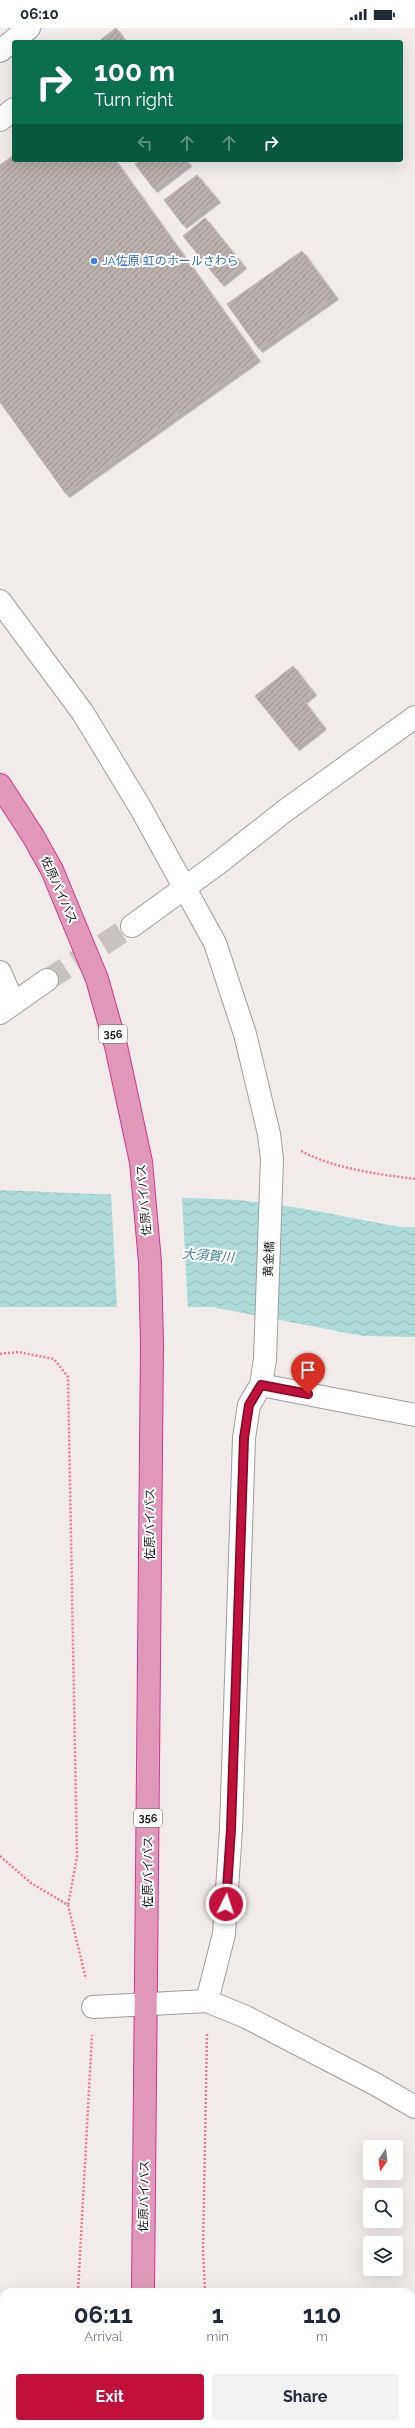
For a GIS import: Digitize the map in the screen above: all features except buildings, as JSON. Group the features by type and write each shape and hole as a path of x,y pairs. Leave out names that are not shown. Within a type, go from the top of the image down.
{"highway":[{"name":"佐原バイパス","path":"0,785 33,836 52,870 97,979 116,1046 142,1162 150,1262 152,1344 147,2004 143,2288"}],"street":[{"path":"14,40 29,28"},
{"path":"0,51 12,41"},
{"path":"0,120 12,111"},
{"name":"黄金橋","path":"0,601 83,713 186,888 215,943 220,958 245,1034 269,1134 272,1159 265,1359 261,1385"},
{"path":"132,926 186,888 286,810 415,717"},
{"path":"0,972 6,1008 47,980"},
{"path":"207,2001 224,1934 231,1829 244,1438 249,1405 261,1385 415,1415"},
{"path":"93,2007 207,2001 246,2017 375,2084 415,2107"}],"path":[{"path":"269,1134 313,1157 380,1175 415,1179"},
{"path":"0,1354 18,1352 54,1359 68,1377 77,1857 68,1905 93,2007 78,2288"},
{"path":"0,1856 31,1883 68,1905"},
{"path":"204,2288 203,2251 207,2001"}],"water":[{"name":"大須賀川","path":"0,1190 240,1200 300,1208 400,1227 415,1227 415,1337 363,1336 212,1307 0,1307"}],"pier":[{"path":"111,1193 182,1196 188,1309 117,1308"}],"tunnel":[{"path":"47,980 132,926"}],"place":[{"name":"JA佐原 虹のホールさわら","path":"94,261"}],"route":[{"path":"226,1904 231,1829 244,1438 249,1405 261,1385 308,1394"}]}
